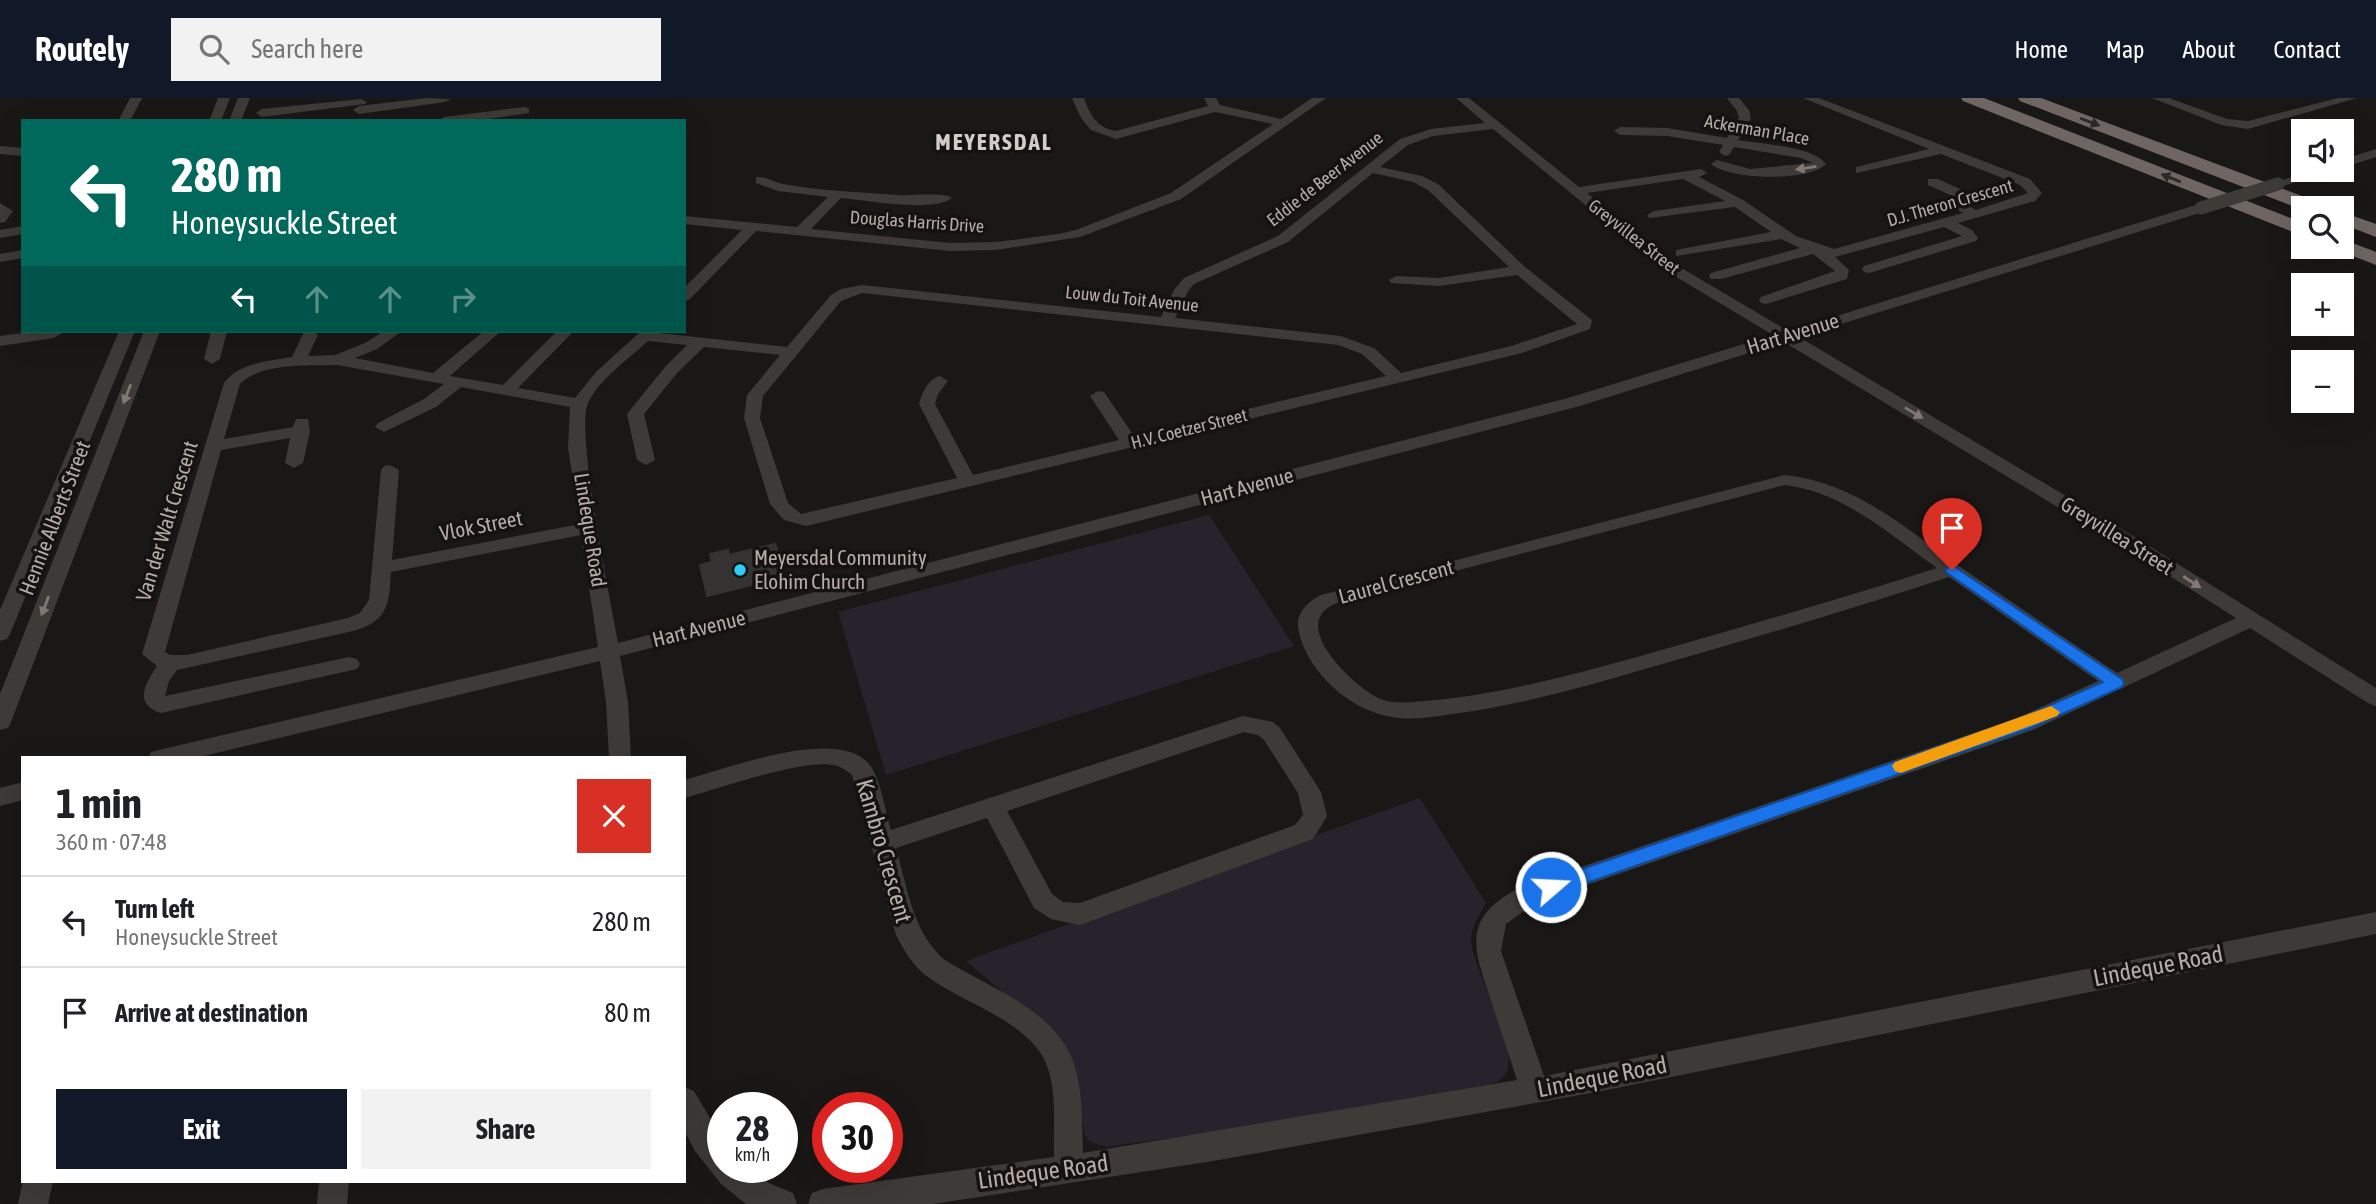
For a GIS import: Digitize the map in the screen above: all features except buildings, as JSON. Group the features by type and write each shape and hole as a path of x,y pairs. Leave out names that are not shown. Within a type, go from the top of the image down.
{"highway":[{"path":"1969,98 2291,225"},
{"path":"2026,98 2291,199"},
{"path":"2354,223 2376,231"},
{"path":"2354,250 2376,259"}],"street":[{"path":"125,119 136,98"},
{"path":"216,119 224,98"},
{"path":"236,119 244,98"},
{"path":"268,100 284,98"},
{"path":"1078,98 1089,124 1111,135 1137,131 1212,103 1284,123"},
{"name":"Douglas Harris Drive","path":"686,220 950,247 1009,244 1066,236 1176,197 1320,98"},
{"name":"Greyvillea Street","path":"1462,98 1661,262 1844,374 1855,378 2131,543 2376,698"},
{"path":"1575,191 1688,177 1717,164 1745,118 1743,110 1733,98"},
{"name":"D.J. Theron Crescent","path":"1688,177 1738,203 1784,234 1816,250 1847,251 2031,198 2035,190 2025,183 1809,98"},
{"path":"2158,98 2225,122 2248,125 2351,98"},
{"path":"262,113 342,101 360,108 445,99"},
{"path":"316,119 338,116 342,101"},
{"path":"459,119 524,110"},
{"name":"Eddie de Beer Avenue","path":"1166,322 1181,290 1189,281 1283,239 1401,144 1413,137 1495,125"},
{"name":"Ackerman Place","path":"1620,131 1663,131 1809,156 1820,164 1811,169 1750,173 1717,164"},
{"path":"0,150 21,152"},
{"path":"1860,170 1940,150"},
{"path":"2354,160 2376,153"},
{"name":"H.V. Coetzer Street","path":"850,291 836,298 755,395 751,418 779,504 787,515 795,520 824,517 1516,350 1583,328 1585,323 1576,313 1520,270 1430,185 1371,169"},
{"path":"761,180 778,187 838,194 919,201 945,198"},
{"name":"Hart Avenue","path":"167,756 609,652 1574,402 2291,180"},
{"path":"1933,182 1967,197 1968,200 1955,204 1974,214"},
{"path":"800,232 838,194"},
{"path":"1654,215 1738,203"},
{"path":"1,214 21,217"},
{"path":"1869,269 1971,238 1967,233 1946,223"},
{"path":"686,296 753,227"},
{"path":"0,234 21,230"},
{"path":"1681,253 1784,234"},
{"path":"1716,276 1816,250 1842,270 1842,276 1766,300"},
{"path":"0,258 21,254"},
{"path":"1396,280 1439,282 1520,270"},
{"name":"Louw du Toit Avenue","path":"850,291 870,289 1341,341 1368,351 1398,378"},
{"path":"0,341 54,333"},
{"name":"Hennie Alberts Street","path":"0,634 126,333"},
{"name":"Hennie Alberts Street","path":"0,722 151,333"},
{"path":"212,359 218,333"},
{"path":"337,360 372,346 391,333"},
{"path":"438,377 491,333"},
{"path":"579,404 648,333 791,352"},
{"path":"511,386 563,334"},
{"path":"298,361 310,335"},
{"path":"646,460 635,414 671,370 700,341"},
{"name":"Van der Walt Crescent","path":"171,663 160,660 153,654 155,643 232,383 239,376 262,367 298,361 337,360 459,381 511,386 579,404"},
{"path":"384,427 420,409 459,381"},
{"path":"940,381 930,393 927,404 968,482"},
{"path":"1098,396 1130,443"},
{"name":"Lindeque Road","path":"579,404 577,448 617,702 620,756"},
{"path":"213,446 301,427 294,463"},
{"path":"349,664 161,705 155,702 153,697 156,684 171,663 353,624 367,618 376,609 390,470"},
{"name":"Laurel Crescent","path":"1800,481 1827,487 1952,570 1580,681 1487,700 1414,711 1376,706 1357,696 1320,656 1308,629 1310,615 1321,603 1353,591 1768,483 1800,481"},
{"name":"Vlok Street","path":"381,568 590,528"},
{"path":"1952,570 2116,683"},
{"path":"1535,1091 1488,951 1490,929 1502,909 1539,892 2025,724 2250,620"},
{"path":"881,843 1243,724 1265,728 1272,734 1308,792 1315,816 1304,832 1080,914 1066,914 1049,908 1043,901 993,807"},
{"name":"Kambro Crescent","path":"686,788 809,756 836,756 853,761 862,771 909,935 917,948 934,967 1025,1022 1045,1039 1057,1056 1064,1090 1069,1168"},
{"path":"0,797 21,792"},
{"name":"Lindeque Road","path":"823,1204 1313,1132 1535,1091 2376,923"},
{"path":"686,1104 707,1144"},
{"path":"33,1204 38,1183"},
{"path":"332,1204 334,1183"},
{"path":"738,1183 757,1196 782,1204"}],"shaded area":[{"path":"1209,515 1294,646 886,775 838,612"},
{"path":"1420,798 1486,903 1471,938 1473,953 1498,1016 1509,1058 1506,1073 1495,1083 1332,1115 1106,1147 1090,1142 1085,1135 1069,1053 1060,1040 966,961"}],"slow traffic":[{"path":"1901,766 2025,724 2051,712"}],"place":[{"name":"Meyersdal Community Elohim Church","path":"740,570"}],"district":[{"name":"MEYERSDAL","path":"994,142"}],"route":[{"path":"1551,887 2025,724 2116,683 1952,570"}]}
